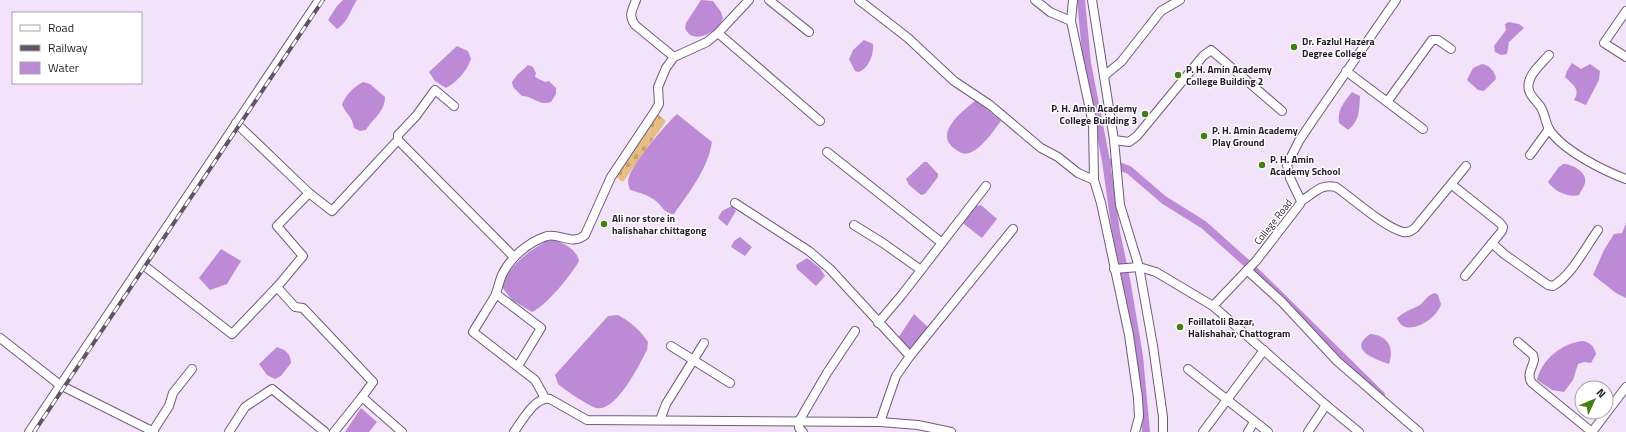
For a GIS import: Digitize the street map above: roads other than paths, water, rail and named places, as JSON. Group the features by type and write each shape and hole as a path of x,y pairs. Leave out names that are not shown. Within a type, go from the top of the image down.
{"street":[{"path":"29,432 319,0"},
{"path":"636,0 630,14 630,19 635,25 674,57"},
{"path":"545,398 535,380 472,332 496,294 502,275 514,257 532,242 549,236 570,240 580,240 585,235 611,177 656,111 659,104 658,87 666,68 674,57 707,42 718,33 749,0"},
{"path":"768,0 809,32"},
{"path":"859,0 908,38 954,81 990,105 1040,148 1058,157 1078,173 1094,180"},
{"path":"1035,0 1050,12 1071,21"},
{"path":"1073,0 1071,21 1093,124 1094,180 1101,203 1115,269 1128,335 1138,398 1139,417 1135,432"},
{"path":"1092,0 1114,140 1120,205 1137,267 1154,354 1163,417 1163,432"},
{"path":"1104,76 1121,62 1161,11 1180,0"},
{"name":"College Road","path":"1213,306 1255,262 1300,204 1301,201 1290,178 1287,165 1299,141 1396,0"},
{"path":"1626,11 1604,43 1626,57"},
{"path":"718,33 820,121"},
{"path":"1387,102 1432,40 1438,40 1451,49"},
{"path":"1114,140 1129,142 1137,136 1203,56 1211,50 1282,110"},
{"path":"1549,55 1531,76 1528,84 1529,92 1541,107 1549,129 1574,152 1608,173 1626,179"},
{"path":"1346,71 1423,130"},
{"path":"236,124 309,193 332,211 398,140 398,135 416,116 435,90 454,106"},
{"path":"1530,155 1549,129"},
{"path":"398,140 514,257"},
{"path":"827,152 942,242"},
{"path":"1301,201 1321,186 1336,186 1385,223 1399,230 1410,232 1415,228 1466,166"},
{"path":"1451,184 1503,227 1502,231 1465,276"},
{"path":"878,323 986,186"},
{"path":"142,264 232,334 277,287 303,256 277,226 309,193"},
{"path":"735,203 809,251 830,269 878,323 910,356"},
{"path":"854,225 883,243 921,270"},
{"path":"880,422 896,376 910,356 1013,229"},
{"path":"1492,243 1504,254 1548,285 1553,286 1558,283 1569,270 1598,230"},
{"path":"1115,269 1137,267 1156,272 1213,306 1359,432"},
{"path":"1247,270 1282,302 1337,361 1419,432"},
{"path":"277,287 295,307 303,308 373,382 334,432"},
{"path":"496,294 541,328 518,366"},
{"path":"799,428 827,373 855,331"},
{"path":"0,338 60,386 154,432 169,406 173,393 192,369"},
{"path":"1518,342 1533,355 1534,360 1528,374 1532,383 1592,432 1626,387"},
{"path":"660,420 666,404 704,343"},
{"path":"671,346 692,361 730,383"},
{"path":"1203,432 1264,350"},
{"path":"1188,369 1268,432"},
{"path":"229,432 245,406 272,389 325,432"},
{"path":"362,397 402,432"},
{"path":"514,432 538,401 545,398 550,399 587,420 660,420 799,428 880,422 918,425 952,432"},
{"path":"1308,432 1326,405"},
{"path":"1248,432 1254,422"},
{"path":"911,432 918,425"}],"water":[{"path":"343,0 357,0 346,19 337,29 328,20"},
{"path":"701,0 713,1 721,12 723,18 721,23 711,32 699,37 689,34 685,28 686,23"},
{"path":"1509,22 1519,24 1524,28 1509,42 1507,54 1501,55 1495,52 1494,46 1506,30 1505,24"},
{"path":"864,40 873,44 873,52 866,67 859,72 855,71 849,59 853,50"},
{"path":"457,46 468,51 471,59 461,76 446,88 435,81 429,72"},
{"path":"1572,63 1581,69 1590,64 1600,71 1599,80 1586,105 1574,100 1577,93 1575,87 1565,77"},
{"path":"1482,64 1491,69 1496,79 1484,91 1478,90 1467,80 1473,68"},
{"path":"528,65 533,67 536,73 535,77 545,82 549,81 556,88 556,94 551,102 542,103 526,96 522,96 513,87 512,82"},
{"path":"363,82 370,84 385,97 381,111 366,130 360,131 354,128 351,118 342,105 350,92"},
{"path":"1352,92 1360,96 1359,111 1355,123 1348,130 1339,123 1339,114 1344,103"},
{"path":"976,100 1001,121 978,148 967,154 955,149 949,143 947,136 952,123"},
{"path":"677,114 712,142 706,162 692,189 674,214 671,214 666,212 651,198 630,190 628,181 636,163"},
{"path":"924,162 927,162 938,174 938,177 925,194 921,195 909,185 906,179"},
{"path":"1563,164 1575,167 1584,175 1585,183 1579,195 1566,195 1554,188 1548,182 1558,168"},
{"path":"974,204 977,206 981,205 997,219 982,238 960,221"},
{"path":"732,206 736,211 727,226 718,218 722,211"},
{"path":"1626,223 1626,298 1616,293 1593,275 1604,250 1614,234 1622,233"},
{"path":"740,237 752,247 745,256 731,247 734,241"},
{"path":"551,239 572,249 579,261 565,281 545,303 532,312 512,300 501,286 510,271 522,258"},
{"path":"221,249 241,261 227,284 210,290 199,278"},
{"path":"807,258 820,268 825,276 816,286 797,269 796,265"},
{"path":"1435,293 1438,295 1441,304 1439,310 1434,316 1428,321 1413,327 1406,327 1401,324 1397,318 1405,312 1420,305 1428,296"},
{"path":"914,314 930,329 910,351 898,338"},
{"path":"618,315 631,323 642,334 648,342 647,350 633,376 619,395 612,403 604,407 597,408 583,402 561,387 558,384 555,375 608,316"},
{"path":"1370,334 1385,339 1388,343 1391,352 1389,364 1371,357 1362,349 1361,345"},
{"path":"1583,341 1592,345 1596,354 1591,363 1584,362 1578,364 1573,380 1564,392 1552,390 1537,380 1543,365 1554,353 1575,342"},
{"path":"277,347 287,352 291,363 281,376 275,379 267,375 259,364"},
{"path":"361,408 377,422 369,432 345,432"}],"waterway":[{"path":"1081,0 1087,63 1106,161 1116,232 1126,279 1139,356 1146,432"},
{"path":"1111,163 1129,170 1164,200 1204,225 1252,268 1381,395"}],"railway":[{"path":"34,432 323,0"}],"place":[{"name":"Dr. Fazlul Hazera Degree College","path":"1294,47"},
{"name":"P. H. Amin Academy College Building 2","path":"1178,75"},
{"name":"P. H. Amin Academy College Building 3","path":"1145,114"},
{"name":"P. H. Amin Academy Play Ground","path":"1204,136"},
{"name":"P. H. Amin Academy School","path":"1262,165"},
{"name":"Ali nor store in halishahar chittagong","path":"604,224"},
{"name":"Foillatoli Bazar, Halishahar, Chattogram","path":"1180,327"}]}
